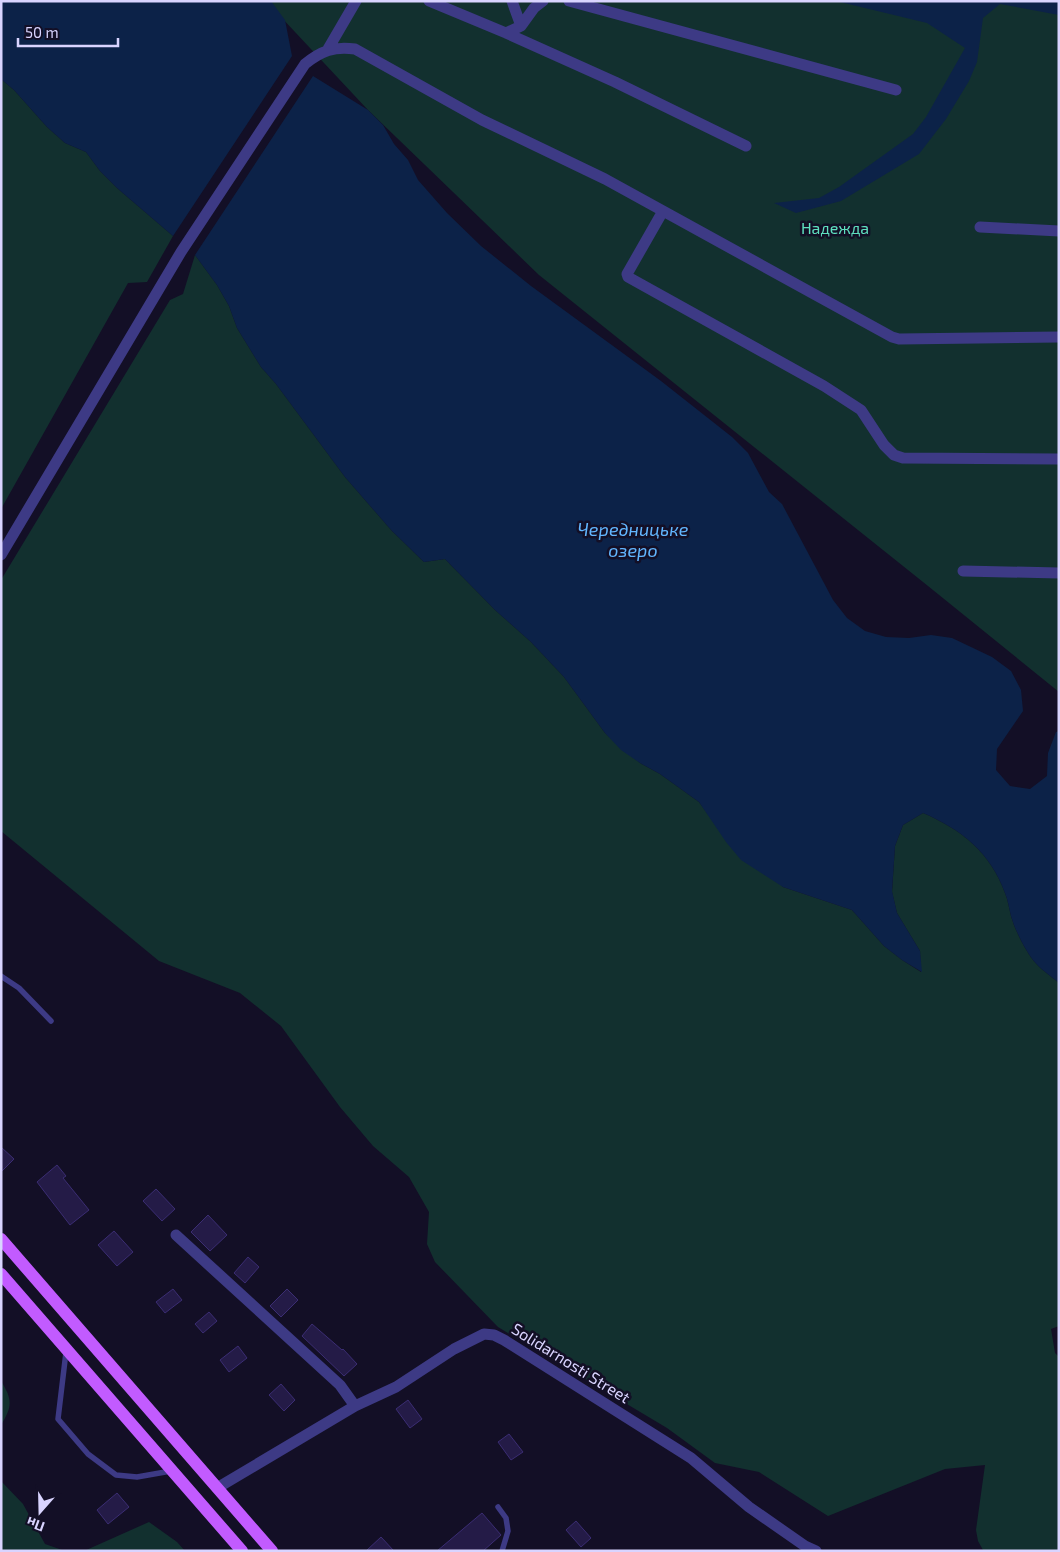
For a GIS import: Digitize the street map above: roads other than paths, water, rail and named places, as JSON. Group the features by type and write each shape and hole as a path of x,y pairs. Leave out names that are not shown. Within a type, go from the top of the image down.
{"main road":[{"path":"1,1238 272,1551"},
{"path":"1,1274 242,1551"}],"street":[{"path":"328,49 356,1"},
{"path":"429,1 615,82 746,146"},
{"path":"512,1 522,26"},
{"path":"506,33 522,26 534,8 543,1"},
{"path":"569,1 896,90"},
{"path":"1,554 181,252 305,64 315,55 328,49 341,47 355,48 482,120 605,179 892,337 899,339 1059,337"},
{"path":"662,211 627,274 628,277 824,386 861,410 884,445 894,455 903,458 1059,459"},
{"path":"980,227 1059,231"},
{"path":"963,571 1059,573"},
{"path":"176,1235 340,1385 355,1406"},
{"name":"Solidarnosti Street","path":"217,1488 355,1406 396,1387 454,1349 484,1334 494,1335 691,1458 749,1507 805,1546 816,1551"}],"lane":[{"path":"1,976 19,988 50,1021"},
{"path":"66,1350 58,1419 88,1454 116,1476 137,1477 171,1471"},
{"path":"498,1507 506,1518 508,1531 502,1551"}],"water":[{"path":"1,1 271,1 285,20 292,56 173,236 117,188 100,171 86,152 65,143 47,127 14,90 1,79"},
{"path":"836,1 1059,1 1059,15 1000,4 983,18 977,62 969,81 946,119 919,154 841,201 796,213 774,203 819,198 839,187 913,134 926,117 965,48 927,23"},
{"name":"Чередницьке озеро","path":"313,76 368,110 383,125 394,144 408,160 418,180 447,213 481,246 531,286 661,381 732,437 748,453 769,492 782,504 833,600 847,618 865,631 886,637 909,638 931,635 952,638 992,657 1011,671 1021,690 1023,711 997,749 996,770 1010,786 1030,789 1047,776 1048,753 1056,732 1059,731 1059,983 1033,960 1026,950 1015,927 999,879 983,854 962,835 937,819 923,813 903,825 895,846 892,891 897,913 920,951 922,972 884,946 852,910 783,887 741,860 726,842 699,802 660,774 621,750 605,733 564,677 531,642 495,610 445,559 424,562 392,531 345,477 276,384 261,367 237,328 229,306 217,285 195,255"}],"park label":[{"name":"Надежда","path":"835,228"}]}
